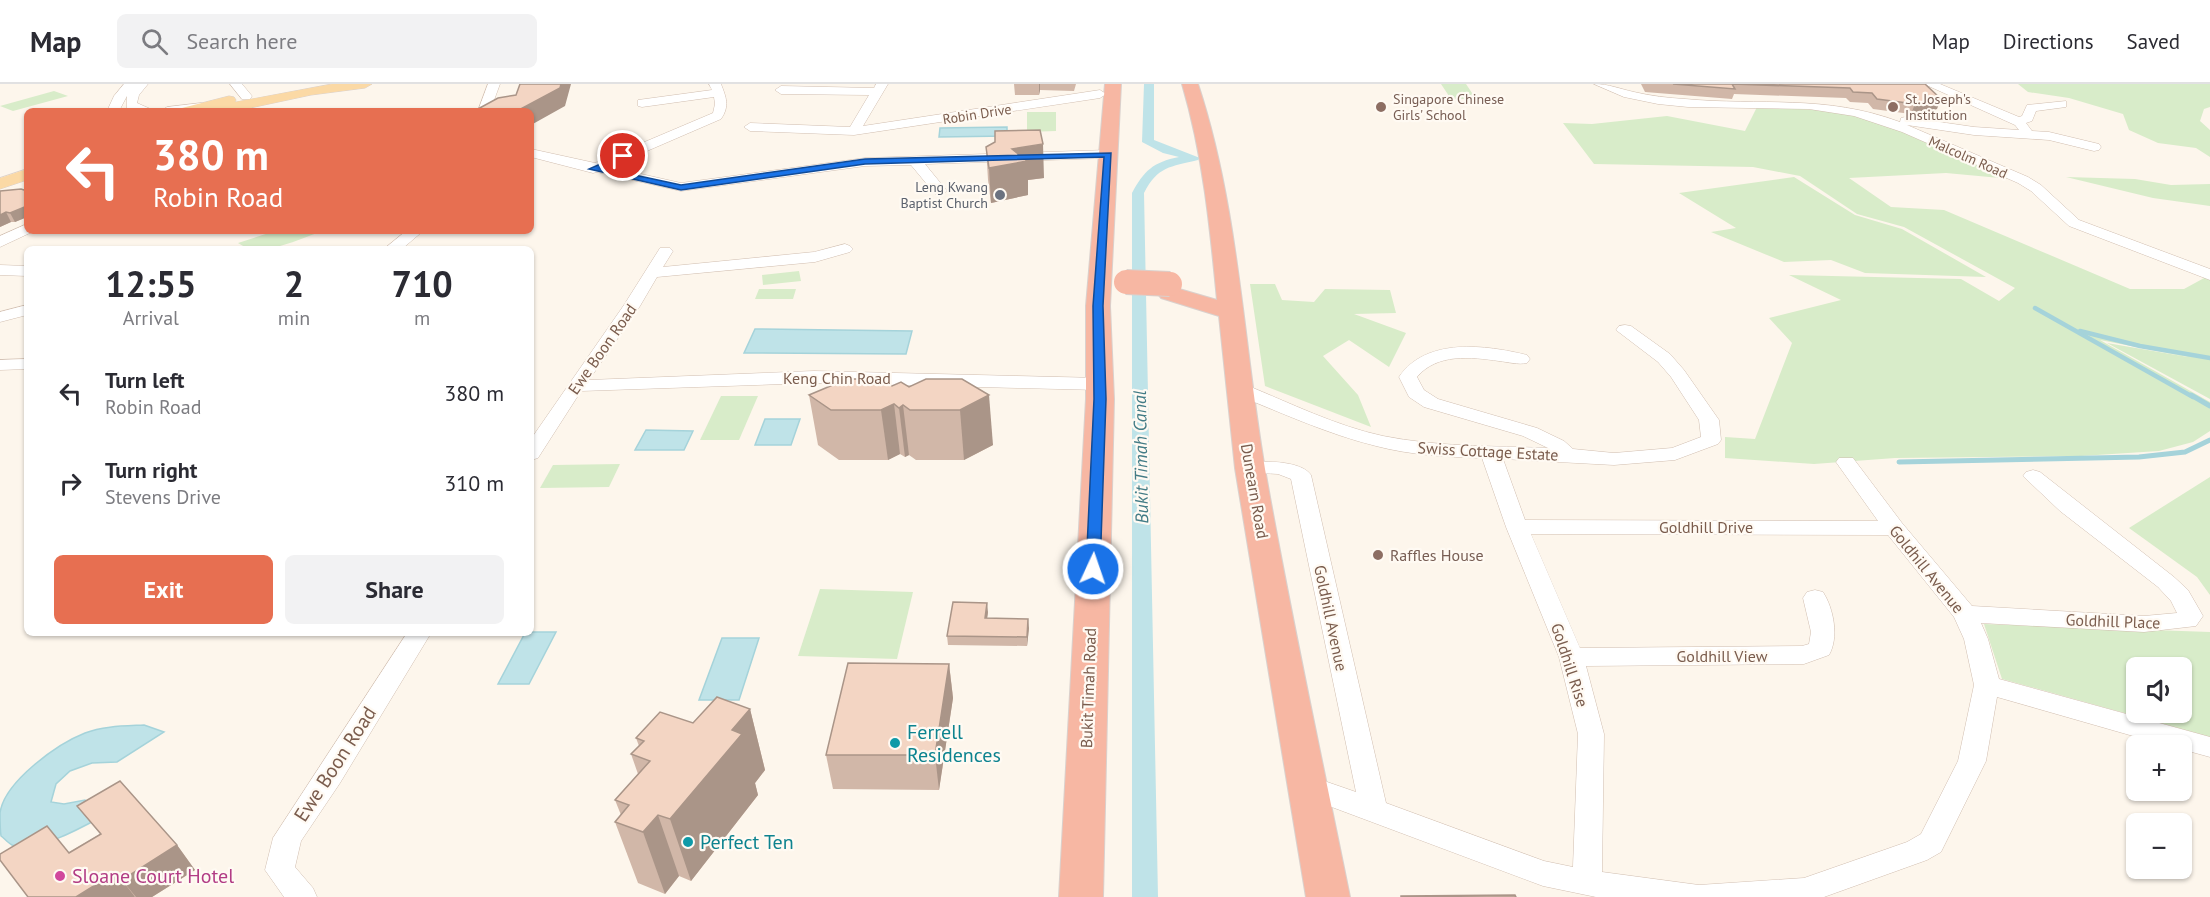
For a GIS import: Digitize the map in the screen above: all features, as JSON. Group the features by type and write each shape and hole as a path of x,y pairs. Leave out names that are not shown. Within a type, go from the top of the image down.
{"highway":[{"name":"Dunearn Road","path":"1191,84 1204,129 1215,184 1250,468 1328,897"},
{"path":"1204,84 1204,129"},
{"name":"Bukit Timah Road","path":"1081,897 1100,384 1098,306 1112,117 1104,111 1104,87"},
{"path":"1102,264 1110,274 1127,287 1169,289 1226,277"},
{"path":"1098,306 1127,287"},
{"path":"1169,289 1230,312"}],"main road":[{"path":"237,104 315,84"},
{"path":"213,108 365,84"},
{"path":"0,172 24,163"},
{"path":"0,184 24,175"}],"street":[{"path":"114,108 120,96 130,84"},
{"path":"140,108 131,105 133,94 142,84"},
{"path":"236,84 237,104"},
{"path":"485,108 494,84"},
{"name":"Malcolm Road","path":"1600,84 1650,98 1715,104 1813,106 1854,112 1886,120 2029,183 2060,215 2074,223 2210,275"},
{"path":"1930,84 2019,122 2028,134"},
{"name":"Robin Drive","path":"750,127 854,131 897,127 1104,87"},
{"path":"865,162 854,131 880,88"},
{"path":"782,90 880,88"},
{"path":"593,169 714,118 722,109 716,89 642,103"},
{"path":"2019,122 2028,118 2031,108 2062,104"},
{"path":"1886,120 1974,131 2065,138 2094,147"},
{"path":"534,154 593,169 681,187 865,162 1108,154"},
{"path":"915,160 940,191"},
{"path":"0,242 24,230"},
{"path":"396,246 411,234"},
{"path":"651,273 815,257 844,249"},
{"name":"Ewe Boon Road","path":"534,449 575,386 632,306 665,251"},
{"path":"0,270 24,271"},
{"path":"0,318 24,311"},
{"name":"Swiss Cottage Estate","path":"1239,389 1338,428 1380,441 1449,451 1614,459 1675,454 1711,440 1709,420 1677,374 1664,358 1625,330"},
{"name":"Swiss Cottage Estate","path":"1521,359 1492,353 1441,355 1425,360 1408,377 1416,393 1431,403 1530,432 1557,445 1567,455"},
{"path":"0,365 24,364"},
{"name":"Keng Chin Road","path":"575,386 814,377 1100,384"},
{"name":"Goldhill Rise","path":"1492,457 1517,527 1571,657 1591,734 1587,883"},
{"name":"Goldhill Avenue","path":"1702,897 1804,891 1917,851 1930,843 1972,761 1987,685 1976,639 1965,614 1894,528 1846,462"},
{"name":"Goldhill Avenue","path":"1250,468 1280,468 1301,476 1374,811"},
{"name":"Goldhill Place","path":"1965,614 2144,624 2188,620 2191,616 2180,596 2166,582 2033,476"},
{"name":"Goldhill Drive","path":"1517,527 1894,528"},
{"name":"Goldhill View","path":"1571,657 1804,655 1820,649 1823,632 1815,598"},
{"name":"Ewe Boon Road","path":"302,897 280,870 287,838 330,775 417,636"},
{"path":"1987,685 2210,747"},
{"path":"1307,786 1543,873 1587,883 1695,897"}],"green space":[{"path":"1441,84 1466,84 1476,99 1451,99"},
{"path":"2018,84 2210,84 2210,107 2204,109 2200,121 2210,130 2210,157 2196,148 2158,143 2129,130 2123,114 2069,98 2028,92"},
{"path":"54,91 68,96 13,111 0,106"},
{"path":"1757,107 1841,111 1883,121 2011,179 1946,173 1849,178 1891,207 1944,210 2130,289 2184,289 2206,277 2210,278 2210,399 2107,343 2188,357 2100,340 2210,402 2210,431 2193,442 2159,451 2081,456 1895,458 1814,464 1725,458 1725,437 1755,439 1792,343 1769,318 1841,300 1789,275 1961,279 1999,301 2015,288 1904,227 1857,214 1800,176 1753,167 1594,164 1563,123 1592,124 1667,116 1745,131"},
{"path":"1027,112 1056,112 1056,131 1027,132"},
{"path":"1794,177 1855,215 1902,229 1986,277 1865,273 1831,260 1784,262 1711,232 1736,228 1679,193"},
{"path":"2066,177 2135,179 2171,185 2210,184 2210,206 2153,198"},
{"path":"266,234 315,234 280,246 246,246 238,243"},
{"path":"799,271 801,281 763,285 762,275"},
{"path":"1250,284 1275,284 1282,300 1314,302 1325,289 1390,290 1396,313 1354,314 1406,333 1389,367 1349,340 1323,356 1358,395 1371,427 1265,386"},
{"path":"759,289 796,289 793,299 755,299"},
{"path":"721,396 758,396 739,440 700,440"},
{"path":"620,464 609,487 540,488 553,465"},
{"path":"2210,477 2210,595 2197,577 2129,528"},
{"path":"820,589 913,592 897,659 798,656"},
{"path":"1984,624 2210,632 2210,737 2160,723 2192,723 2192,657 2126,657 2126,714 2002,679"}],"water":[{"path":"1007,127 1007,136 939,137 940,128"},
{"path":"755,329 912,331 906,354 744,353"},
{"path":"765,419 800,419 791,445 755,445"},
{"path":"646,430 693,431 684,450 635,450"},
{"path":"534,632 556,632 529,684 498,684 523,636 534,636"},
{"path":"722,638 759,638 739,700 699,700"},
{"path":"144,725 164,732 117,762 92,763 70,771 56,784 51,802 64,804 85,800 101,817 57,839 32,846 12,845 1,836 0,813 4,801 21,777 47,755 85,733 99,729"}],"building":[{"path":"520,84 561,84 560,88 523,108 480,108 498,98 516,95"},
{"path":"1673,84 1732,84 1735,89"},
{"path":"1732,84 1925,84 1941,99 1915,104 1877,99 1872,93 1853,92 1850,88"},
{"path":"1040,130 1043,144 1012,149 1027,161 989,168 986,147 995,142 995,131"},
{"path":"24,190 24,207 0,215 0,191"},
{"path":"847,379 881,379 892,386 901,382 909,387 926,379 962,379 989,395 960,410 910,410 903,405 899,408 894,404 881,410 831,410 809,395"},
{"path":"953,602 987,603 985,618 1028,619 1027,637 947,636"},
{"path":"848,663 949,664 935,755 826,755"},
{"path":"717,697 750,709 732,730 742,734 670,819 658,815 643,832 615,822 629,805 615,800 650,761 631,754 644,741 636,738 660,712 693,723"},
{"path":"120,781 177,845 122,880 116,872 76,897 28,897 0,860 0,854 47,826 69,853 101,834 77,806"},
{"path":"1515,895 1516,897 1401,897 1401,896"}],"waterway":[{"name":"Bukit Timah Canal","path":"1149,84 1148,142 1167,151 1189,156"},
{"name":"Bukit Timah Canal","path":"1145,897 1138,193 1148,174 1171,162 1194,158"},
{"path":"2035,308 2193,397"},
{"path":"2080,331 2140,346 2210,358"},
{"path":"2191,395 2210,406"},
{"path":"1899,462 2139,457 2185,452 2210,440"}],"place":[{"name":"Singapore Chinese Girls' School","path":"1381,107"},
{"name":"St. Joseph's Institution","path":"1893,107"},
{"name":"Leng Kwang Baptist Church","path":"1000,195"},
{"name":"Raffles House","path":"1378,555"},
{"name":"Ferrell Residences","path":"895,743"},
{"name":"Perfect Ten","path":"688,842"},
{"name":"Sloane Court Hotel","path":"60,876"}],"route":[{"path":"623,156 593,169 671,187 689,187 865,162 1108,154 1098,306 1100,399 1093,569"}]}
